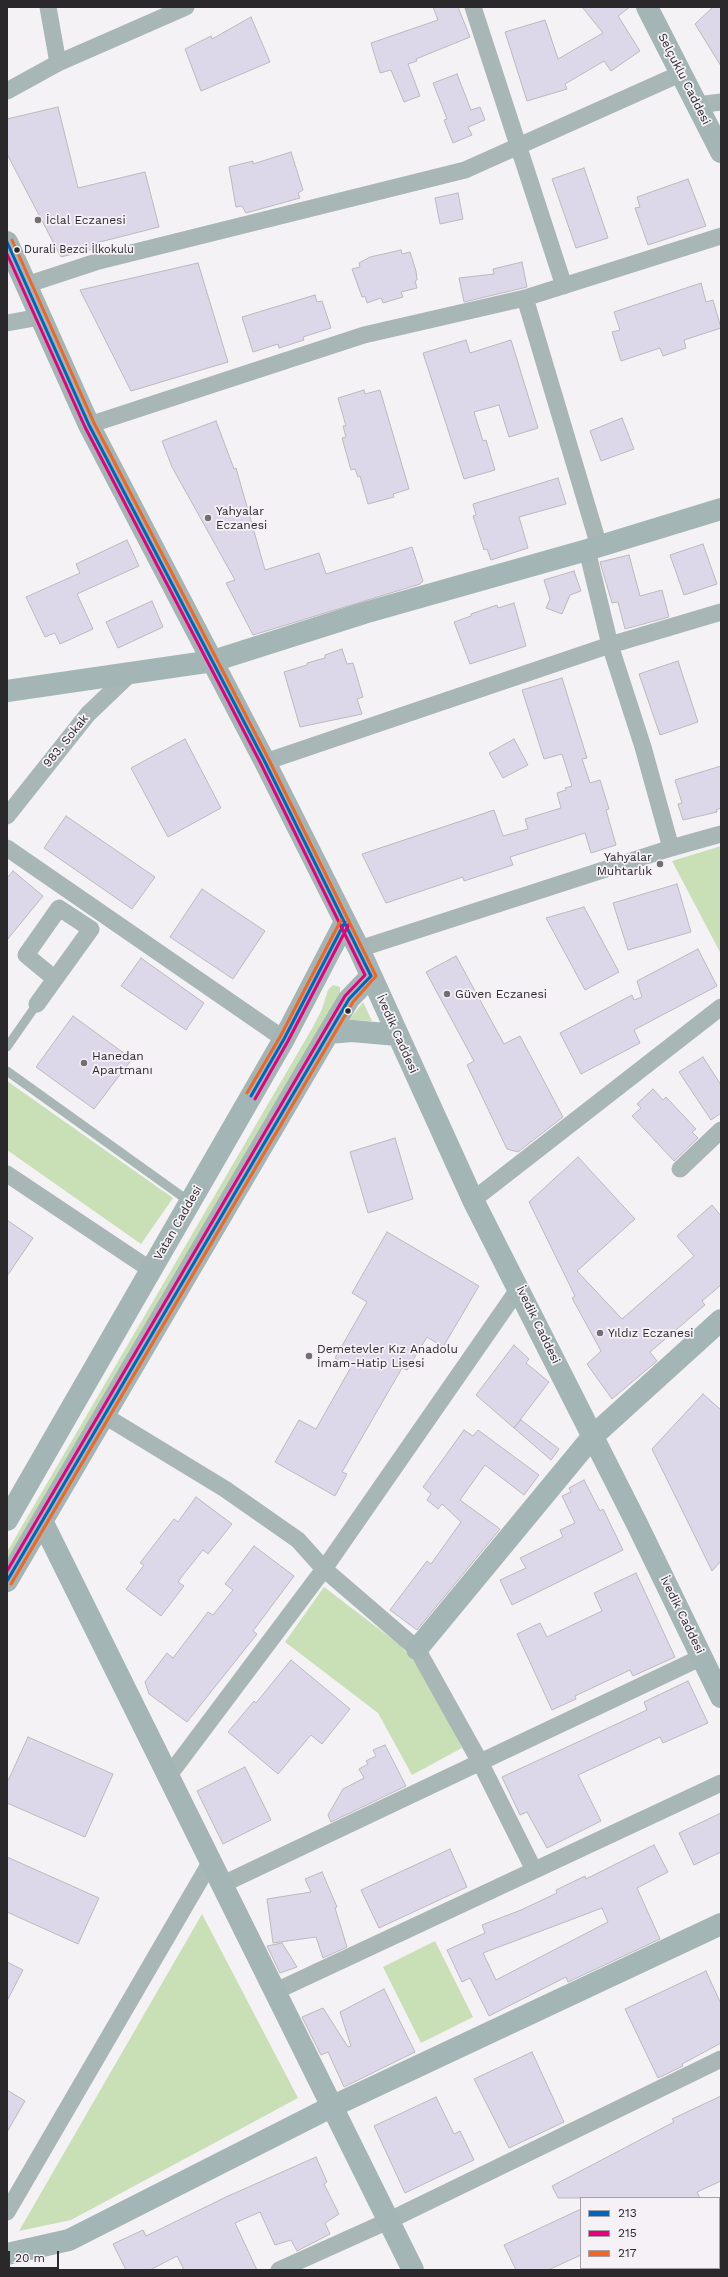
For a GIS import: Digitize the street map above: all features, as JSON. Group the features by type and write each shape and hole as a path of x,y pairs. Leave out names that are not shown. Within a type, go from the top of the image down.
{"main road":[{"name":"Selçuklu Caddesi","path":"647,7 721,152"},
{"name":"İvedik Caddesi","path":"7,242 89,424 265,762 359,949 473,1200 593,1436 721,1697"},
{"path":"7,691 132,672 213,662 364,613 593,548 721,509"},
{"name":"Vatan Caddesi","path":"7,1520 284,1039 345,922"},
{"path":"7,1581 43,1523 349,999 371,976"},
{"path":"329,1033 352,1031 397,1035"},
{"path":"417,1649 593,1436 721,1320"},
{"path":"43,1523 167,1778 413,2270"},
{"path":"7,2254 68,2240 332,2107 721,1924"}],"street":[{"path":"48,7 58,63"},
{"path":"7,91 58,63 186,7"},
{"path":"473,7 564,286"},
{"path":"26,284 99,261 465,170 682,73"},
{"path":"697,105 721,102"},
{"path":"89,424 364,335 525,298 721,236"},
{"path":"525,298 593,548 610,645 643,747 671,848"},
{"path":"7,322 40,317"},
{"path":"265,762 610,645 721,612"},
{"name":"983. Sokak","path":"7,816 88,714 132,672"},
{"path":"359,949 671,848 721,834"},
{"path":"7,848 284,1039"},
{"path":"37,1004 55,979"},
{"path":"473,1200 721,1007"},
{"path":"680,1169 721,1130"},
{"path":"7,1174 151,1270"},
{"path":"167,1778 324,1569 519,1288"},
{"path":"105,1416 225,1489 292,1536 324,1569 417,1649 480,1762 534,1870"},
{"path":"220,1884 702,1657"},
{"path":"274,1992 721,1783"},
{"path":"7,2212 210,1863"},
{"path":"279,2270 388,2221 721,2059"}],"lane":[{"path":"7,1047 37,1004"},
{"path":"7,1071 190,1202"}],"green space":[{"path":"721,846 721,954 672,861"},
{"path":"333,985 340,987 340,995 7,1562 7,1552 314,1025 322,1009 328,990"},
{"path":"363,1002 372,1021 349,1020"},
{"path":"7,1081 173,1198 141,1244 7,1150"},
{"path":"324,1587 400,1645 420,1668 462,1748 412,1775 378,1713 285,1642"},
{"path":"202,1914 298,2098 71,2220 19,2231"},
{"path":"435,1941 473,2017 421,2043 383,1967"}],"building":[{"path":"433,7 458,7 470,37 416,59 417,61 408,64 420,96 404,102 391,70 380,73 371,43 438,20"},
{"path":"582,7 630,7 618,16 640,51 611,71 604,61 565,84 567,89 527,101 505,32 545,20 558,59 603,33"},
{"path":"713,7 721,7 721,66 695,24"},
{"path":"251,17 270,62 201,91 185,49 211,36 212,39"},
{"path":"457,74 471,110 480,107 485,120 468,127 472,135 453,143 444,120 447,119 433,83"},
{"path":"58,107 78,188 145,172 159,227 92,244 93,249 61,257 7,154 7,119"},
{"path":"291,152 303,190 298,193 300,198 246,213 242,206 236,207 229,167 253,161 253,164"},
{"path":"584,168 608,238 576,248 552,179"},
{"path":"688,179 706,226 648,245 635,208 640,207 637,197"},
{"path":"458,193 463,219 440,224 435,198"},
{"path":"401,250 402,254 410,252 416,271 417,280 415,281 417,288 401,292 403,297 383,303 381,298 367,303 365,296 362,297 352,269 360,267 359,263 370,257"},
{"path":"522,262 527,287 464,302 459,278 494,274 493,269"},
{"path":"198,263 228,362 131,391 80,290"},
{"path":"701,283 706,302 713,300 721,328 684,340 686,348 663,356 660,348 621,361 612,332 620,330 614,312"},
{"path":"315,295 317,302 322,301 331,328 303,337 304,340 279,348 278,344 253,352 242,317"},
{"path":"466,340 470,353 511,340 538,428 509,437 499,405 474,412 483,441 486,440 495,470 464,479 423,353"},
{"path":"364,390 365,394 380,390 409,489 393,494 394,497 368,504 360,476 358,477 355,469 351,470 342,438 346,437 343,426 346,426 338,398"},
{"path":"622,418 634,449 601,461 590,431"},
{"path":"216,421 234,469 236,468 265,570 319,553 326,574 412,547 423,581 420,584 253,635 226,583 235,580 172,467 162,441"},
{"path":"558,478 566,504 519,517 528,548 491,560 487,549 484,550 473,516 476,515 473,504"},
{"path":"127,540 139,566 77,594 93,629 60,644 55,633 45,637 26,597 80,573 76,564"},
{"path":"703,544 717,584 684,595 670,555"},
{"path":"629,555 640,596 662,590 669,617 625,629 618,602 612,603 600,562"},
{"path":"574,571 581,591 570,595 562,614 546,608 550,599 544,580"},
{"path":"152,601 163,627 118,648 106,622"},
{"path":"514,603 526,646 470,664 454,622 497,605 498,608"},
{"path":"342,649 347,664 353,663 363,697 357,699 362,714 300,727 284,672 325,658 325,655"},
{"path":"678,661 698,722 660,735 639,674"},
{"path":"562,678 587,758 582,759 590,783 600,780 609,809 606,810 616,845 591,853 585,833 510,857 513,865 464,881 463,877 386,903 362,854 494,810 503,836 528,829 525,819 561,808 557,793 572,786 562,754 544,759 522,690"},
{"path":"185,739 221,808 168,837 131,768"},
{"path":"514,739 528,765 503,778 489,753"},
{"path":"721,766 721,808 716,810 717,812 683,820 678,804 682,803 675,780"},
{"path":"66,816 155,877 132,909 44,848"},
{"path":"13,871 43,896 7,940 7,878"},
{"path":"677,884 691,932 628,950 613,903"},
{"path":"202,889 265,931 233,979 170,937"},
{"path":"584,907 619,972 585,990 546,918"},
{"path":"698,949 717,986 634,1030 640,1043 581,1074 560,1033 632,995 634,1000 642,997 637,981"},
{"path":"456,956 504,1044 520,1036 563,1117 518,1152 507,1149 467,1065 474,1061 426,972"},
{"path":"141,958 204,1003 186,1030 121,986"},
{"name":"Hanedan Apartmanı","path":"73,1016 132,1059 94,1109 36,1067"},
{"path":"703,1057 721,1085 721,1113 711,1120 679,1072"},
{"path":"653,1089 663,1100 666,1097 696,1129 692,1132 698,1138 674,1161 632,1116 641,1108 637,1104"},
{"path":"395,1138 413,1199 368,1213 350,1152"},
{"path":"578,1157 635,1219 577,1271 622,1319 694,1256 677,1236 712,1205 721,1216 721,1285 702,1301 705,1305 650,1352 657,1361 612,1399 587,1364 601,1351 572,1298 575,1296 529,1202"},
{"path":"7,1220 33,1238 7,1276"},
{"path":"387,1232 479,1286 443,1347 427,1337 407,1370 402,1368 342,1472 347,1474 335,1496 275,1462 299,1420 316,1429 351,1367 335,1358 367,1302 352,1293"},
{"path":"514,1345 529,1359 526,1363 549,1382 514,1428 476,1395"},
{"path":"703,1394 721,1410 721,1561 712,1571 652,1449"},
{"path":"521,1420 559,1449 551,1460 514,1428"},
{"path":"464,1430 473,1436 478,1430 539,1475 524,1495 485,1465 460,1500 500,1529 417,1630 390,1610 427,1561 431,1564 461,1522 442,1504 438,1509 427,1500 431,1494 423,1487"},
{"path":"584,1480 600,1511 603,1509 623,1550 512,1605 500,1580 526,1568 520,1558 563,1537 560,1530 575,1523 562,1496 571,1492 569,1488"},
{"path":"196,1497 232,1524 208,1554 203,1550 183,1575 178,1582 184,1586 161,1616 126,1589 144,1565 140,1563 174,1519 178,1522"},
{"path":"254,1546 294,1576 253,1631 257,1634 187,1722 149,1694 145,1682 167,1653 173,1658 208,1612 213,1615 233,1590 225,1584"},
{"path":"636,1573 675,1657 633,1676 630,1670 575,1696 576,1699 552,1710 517,1634 540,1623 547,1637 602,1611 594,1593"},
{"path":"291,1660 350,1709 322,1744 311,1735 278,1774 228,1732 254,1701 256,1703"},
{"path":"688,1681 708,1723 663,1743 660,1737 578,1775 601,1821 547,1848 527,1812 520,1815 502,1777 647,1710 644,1702"},
{"path":"28,1737 113,1774 85,1837 7,1803 7,1783"},
{"path":"385,1745 406,1786 331,1822 328,1815 343,1789 364,1778 359,1769 368,1764 366,1761 376,1756 373,1750"},
{"path":"245,1767 271,1820 223,1844 197,1791"},
{"path":"721,1813 721,1852 694,1865 679,1833"},
{"path":"654,1845 668,1872 637,1888 660,1939 568,1982 566,1977 489,2016 470,1978 462,1982 447,1950 485,1933 482,1925 521,1910 557,1893 556,1890 585,1876 586,1879","holes":["602,1908 608,1922 496,1980 483,1953"]},
{"path":"450,1849 467,1887 379,1928 361,1890"},
{"path":"7,1857 99,1898 78,1944 7,1912"},
{"path":"322,1872 337,1907 335,1908 347,1947 323,1958 316,1937 273,1943 267,1899 311,1892 305,1879"},
{"path":"282,1943 297,1967 280,1973 267,1946"},
{"path":"7,1962 23,1970 7,2001"},
{"path":"706,1971 721,2004 721,2043 682,2064 683,2066 658,2078 625,2009"},
{"path":"384,1989 415,2052 344,2087 328,2052 321,2055 302,2017 323,2008 348,2047 351,2046 340,2012"},
{"path":"532,2052 564,2122 509,2148 474,2079"},
{"path":"7,2090 25,2101 7,2132"},
{"path":"721,2096 721,2181 697,2192 700,2197 558,2198 552,2186 674,2122 672,2119"},
{"path":"436,2097 454,2134 460,2131 474,2160 405,2193 374,2126"},
{"path":"316,2157 327,2182 324,2184 339,2214 325,2223 330,2234 297,2251 291,2240 275,2245 260,2212 235,2223 257,2270 184,2270 177,2256 150,2270 126,2270 113,2244 143,2230 146,2236 226,2197"},
{"path":"580,2209 580,2255 548,2270 516,2270 504,2245"}],"transit line":[{"name":"217","path":"11,1584 353,1002 376,976 269,760 94,423 12,240"},
{"name":"213","path":"7,242 89,425 265,762 371,976 349,999 7,1581"},
{"name":"215","path":"7,254 85,427 261,764 365,975 345,996 7,1571"},
{"name":"217","path":"247,1093 280,1037 341,920"},
{"name":"213","path":"251,1096 284,1039 345,922"},
{"name":"215","path":"255,1099 288,1041 349,924"}],"place":[{"name":"İclal Eczanesi","path":"38,220"},
{"name":"Durali Bezci İlkokulu","path":"17,250"},
{"name":"Yahyalar Eczanesi","path":"208,518"},
{"name":"Yahyalar Muhtarlık","path":"660,864"},
{"name":"Güven Eczanesi","path":"447,994"},
{"name":"Hanedan Apartmanı","path":"84,1063"},
{"name":"Yıldız Eczanesi","path":"600,1333"},
{"name":"Demetevler Kız Anadolu İmam-Hatip Lisesi","path":"309,1356"}]}
